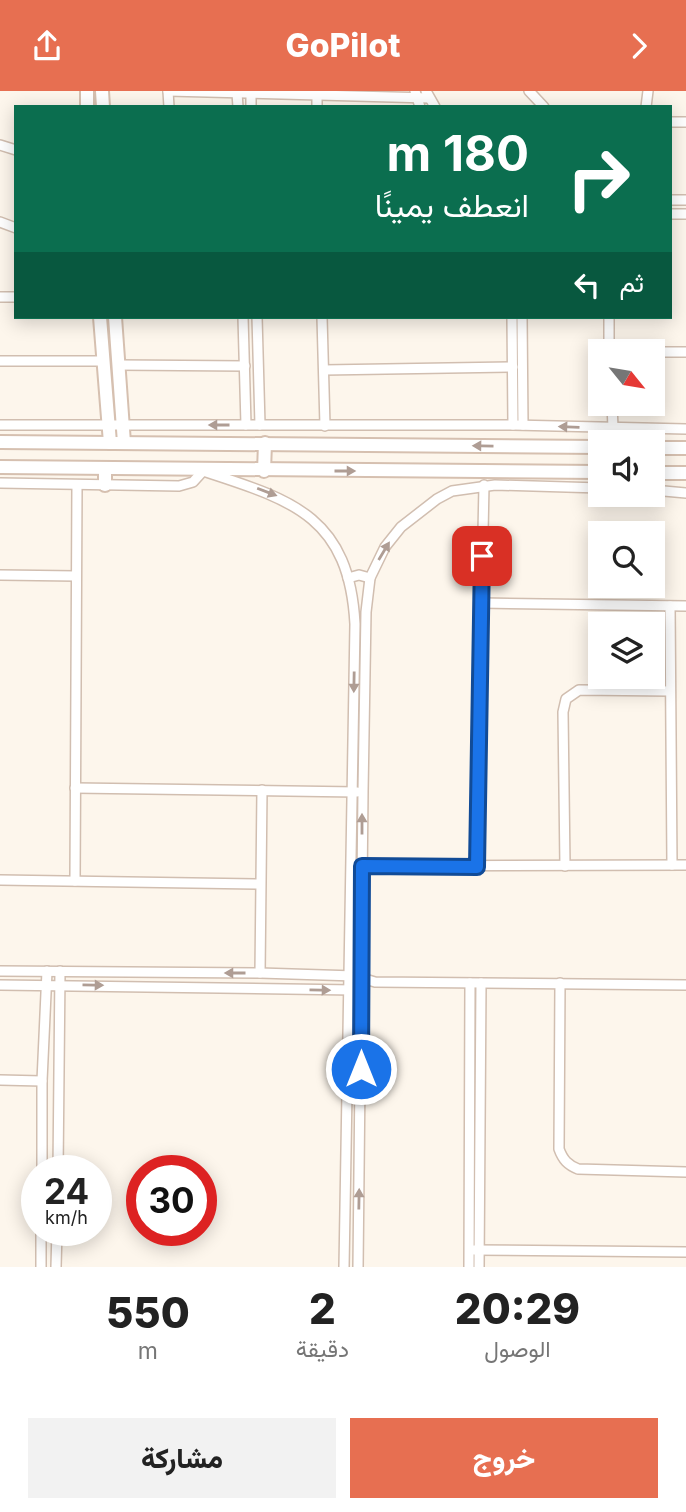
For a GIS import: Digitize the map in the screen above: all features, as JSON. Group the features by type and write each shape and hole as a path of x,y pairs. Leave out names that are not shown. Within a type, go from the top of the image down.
{"street":[{"path":"168,91 430,99"},
{"path":"529,91 542,105"},
{"path":"237,93 237,105"},
{"path":"251,93 251,105"},
{"path":"317,95 317,105"},
{"path":"100,319 110,443"},
{"path":"114,319 124,443"},
{"path":"243,319 246,425"},
{"path":"257,319 260,425"},
{"path":"322,319 325,426"},
{"path":"512,319 518,425"},
{"path":"518,425 522,319"},
{"path":"608,319 609,339"},
{"path":"665,352 686,352"},
{"path":"0,361 103,361"},
{"path":"118,365 245,366"},
{"path":"324,370 513,367"},
{"path":"613,417 613,428"},
{"path":"0,425 518,425 686,429"},
{"path":"0,442 588,447"},
{"path":"264,471 265,443"},
{"path":"665,448 686,448"},
{"path":"0,467 203,471 588,472"},
{"path":"105,469 105,485"},
{"path":"0,483 184,486 203,471"},
{"path":"203,471 262,490 297,506 315,521 329,538 348,578 355,624 344,1267"},
{"path":"665,473 686,473"},
{"path":"75,881 77,485"},
{"path":"477,867 484,485"},
{"path":"358,1267 366,612 370,578 393,537 415,513 452,491 484,485 588,488"},
{"path":"665,492 685,494"},
{"path":"0,575 76,576"},
{"path":"348,578 359,575 370,578"},
{"path":"481,603 686,606"},
{"path":"670,606 672,865"},
{"path":"565,866 563,712 566,699 579,690 670,691"},
{"path":"75,788 363,792"},
{"path":"260,973 262,789"},
{"path":"362,866 686,865"},
{"path":"0,880 260,884"},
{"path":"0,971 260,973 362,977 375,982 686,985"},
{"path":"42,1155 47,971"},
{"path":"58,1155 60,971"},
{"path":"0,985 349,990 375,982"},
{"path":"469,1267 470,982"},
{"path":"479,1267 481,983"},
{"path":"560,983 561,1156 578,1169 686,1172"},
{"path":"0,1080 42,1081"},
{"path":"41,1246 41,1267"},
{"path":"56,1267 57,1246"},
{"path":"469,1250 686,1252"}],"route":[{"path":"361,1069 362,866 477,867 482,556"}]}
